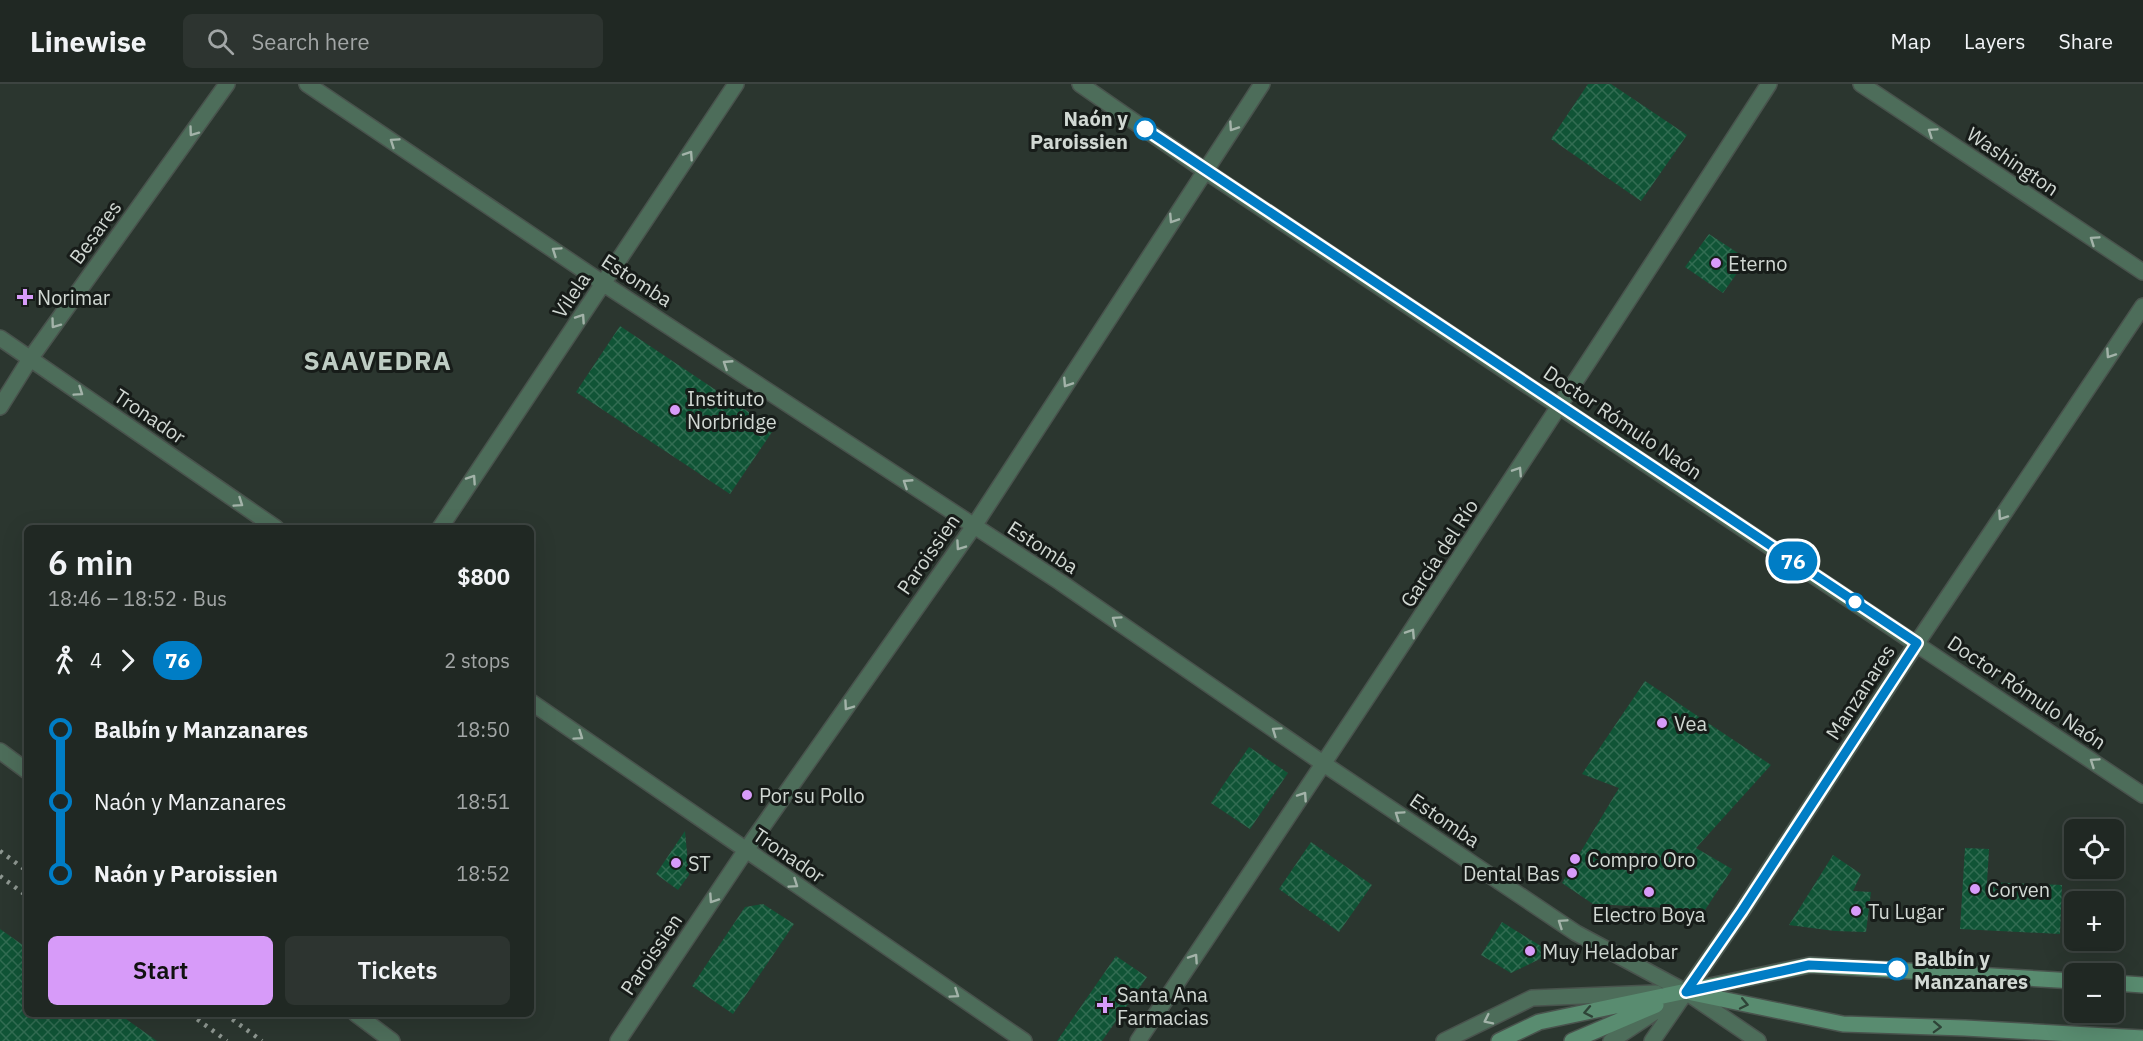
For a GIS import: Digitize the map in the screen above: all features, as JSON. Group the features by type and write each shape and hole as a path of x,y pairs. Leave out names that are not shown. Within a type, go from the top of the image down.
{"main road":[{"path":"1499,1041 1539,1022 1809,965 2064,980"},
{"path":"2124,984 2143,985"},
{"path":"1572,1041 1686,992 1843,1024 2143,1038"}],"street":[{"name":"Besares","path":"0,407 30,359 227,84"},
{"name":"Estomba","path":"308,84 604,284 1059,582 1576,933 1686,992 1758,1041"},
{"name":"Vilela","path":"442,525 736,84"},
{"name":"Doctor Rómulo Naón","path":"1080,84 1204,170 2143,795"},
{"name":"Paroissien","path":"618,1041 746,850 974,526 1262,84"},
{"name":"García del Río","path":"1138,1041 1324,764 1769,84"},
{"name":"Washington","path":"1861,84 2143,272"},
{"name":"Manzanares","path":"1652,1041 1748,901 1917,643 2143,306"},
{"name":"Tronador","path":"0,338 272,525"},
{"name":"Tronador","path":"534,704 1024,1041"},
{"path":"0,751 24,769"},
{"path":"1444,1041 1532,998 1686,992"},
{"path":"1611,1041 1686,992"},
{"path":"360,1017 392,1041"}],"building":[{"path":"1588,84 1611,84 1687,135 1641,201 1551,139"},
{"name":"Eterno","path":"1709,234 1747,259 1723,293 1685,267"},
{"name":"Instituto Norbridge","path":"620,326 774,429 730,494 576,392"},
{"path":"1645,681 1771,765 1696,848 1732,869 1705,910 1593,904 1562,883 1619,788 1582,774"},
{"path":"1249,747 1288,773 1250,829 1211,803"},
{"name":"ST","path":"685,831 689,875 678,890 656,874"},
{"path":"1311,842 1372,885 1339,932 1279,889"},
{"path":"1965,848 1989,849 1987,882 2062,885 2060,934 1960,929"},
{"path":"1833,855 1861,874 1853,891 1871,892 1866,932 1835,931 1789,925"},
{"path":"763,904 794,924 733,1014 692,986 745,907"},
{"path":"1502,922 1552,953 1511,973 1481,955"},
{"path":"0,929 24,946 24,1017 123,1017 157,1041 0,1041"},
{"name":"Santa Ana Farmacias","path":"1116,956 1147,977 1102,1041 1057,1041"}],"railway":[{"path":"0,851 24,869"},
{"path":"0,876 24,894"},
{"path":"194,1017 227,1041"},
{"path":"229,1017 262,1041"}],"bus line":[{"name":"76","path":"1145,129 1917,643 1742,911 1686,992 1809,965 1897,969"}],"place":[{"name":"Naón y Paroissien","path":"1145,129"},
{"name":"Eterno","path":"1716,263"},
{"name":"Norimar","path":"25,297"},
{"name":"Instituto Norbridge","path":"675,410"},
{"name":"Vea","path":"1662,723"},
{"name":"Por su Pollo","path":"747,795"},
{"name":"Compro Oro","path":"1575,859"},
{"name":"ST","path":"676,863"},
{"name":"Dental Bas","path":"1572,873"},
{"name":"Corven","path":"1975,889"},
{"name":"Electro Boya","path":"1649,892"},
{"name":"Tu Lugar","path":"1856,911"},
{"name":"Muy Heladobar","path":"1530,951"},
{"name":"Balbín y Manzanares","path":"1897,969"},
{"name":"Santa Ana Farmacias","path":"1105,1005"}],"district":[{"name":"SAAVEDRA","path":"378,360"}]}
